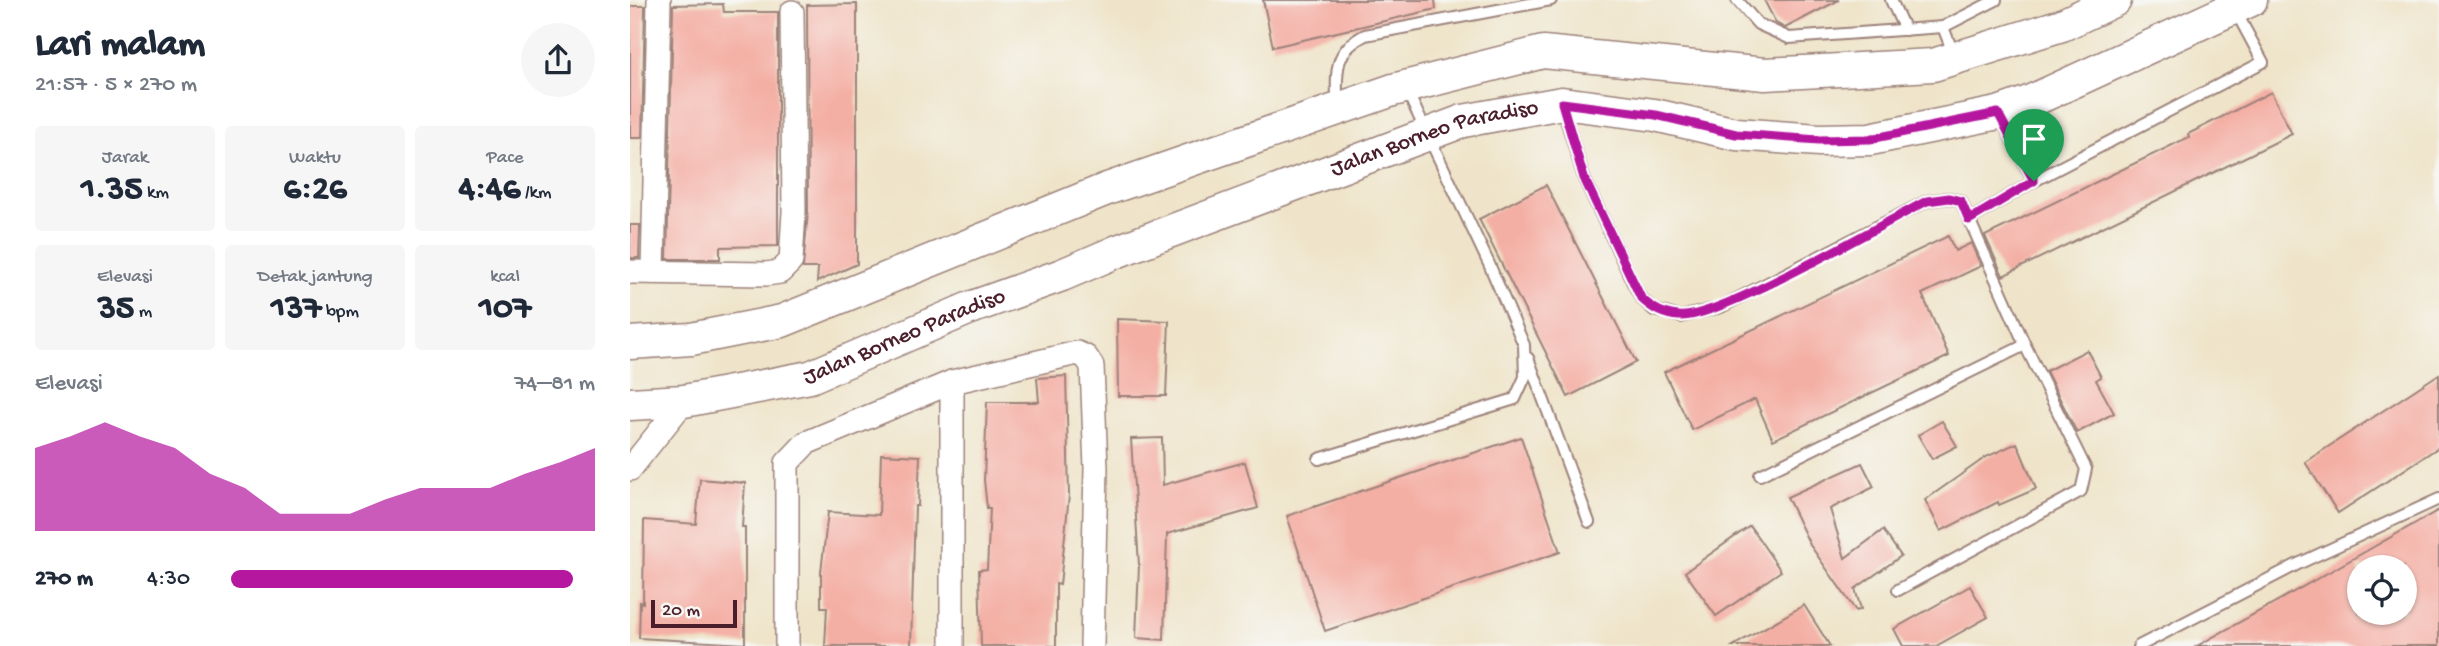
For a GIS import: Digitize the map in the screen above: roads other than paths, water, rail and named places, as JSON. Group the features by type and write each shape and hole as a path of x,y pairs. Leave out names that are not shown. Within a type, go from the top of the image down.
{"street":[{"path":"653,272 659,0"},
{"path":"630,344 691,339 782,321 1107,189 1405,87 1544,52 1765,74 1933,65 2062,25 2115,0"},
{"name":"Jalan Borneo Paradiso","path":"630,404 684,401 810,377 970,308 1463,121 1562,103 1656,115 1736,134 1819,140 1870,139 1998,113 2114,66 2243,5"},
{"path":"630,272 766,274 779,272 791,261 794,212 792,12"},
{"path":"787,646 787,463 806,443 952,382 1077,353 1086,357 1092,366 1096,468 1092,646"},
{"path":"952,382 952,646"},
{"path":"630,469 684,401"}],"lane":[{"path":"1337,109 1337,69 1344,49 1366,35 1547,0"},
{"path":"1737,0 1758,24 1789,38 1943,27 1996,0"},
{"path":"1891,0 1905,30"},
{"path":"1969,220 2034,181 2263,62 2243,5"},
{"path":"1943,27 1955,58"},
{"path":"1405,87 1489,264 1524,345 1589,522"},
{"path":"1562,103 1584,178 1637,291 1654,310 1681,317 1721,307 1927,201 1949,198 1961,201 2025,345 2086,469 2081,491 1898,590"},
{"path":"1998,113 2034,181"},
{"path":"1319,459 1515,399 1525,377 1524,345"},
{"path":"1760,475 2025,345"},
{"path":"2139,646 2298,564 2439,499"}]}
